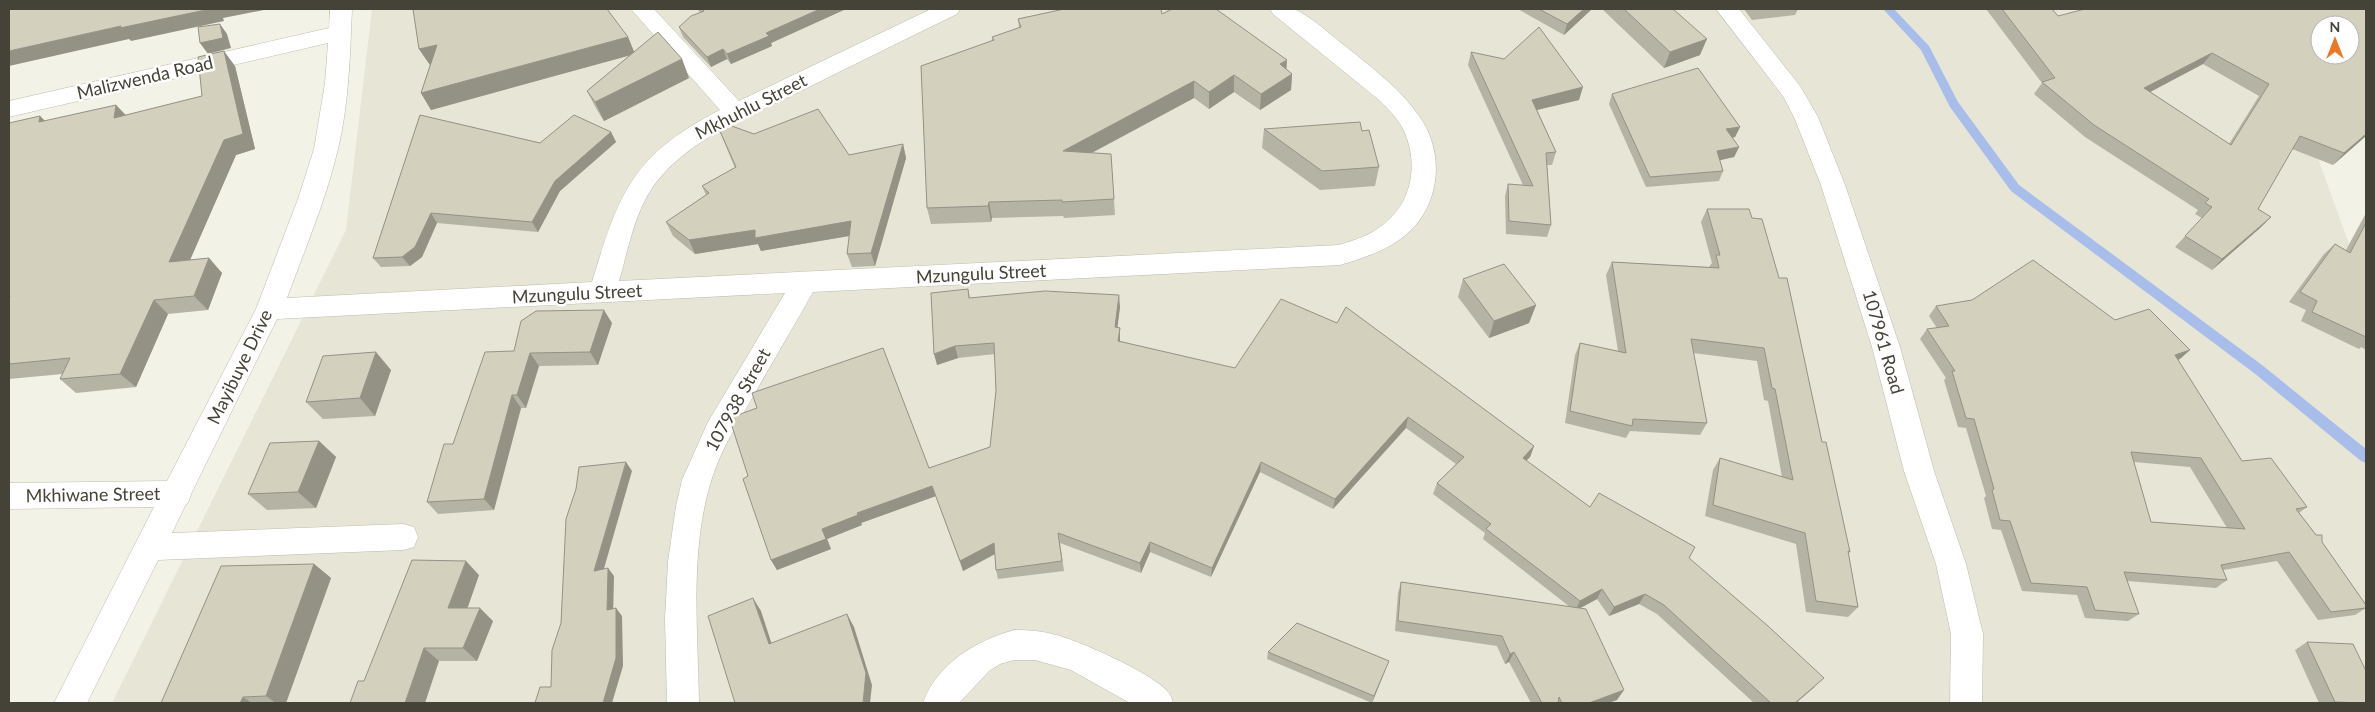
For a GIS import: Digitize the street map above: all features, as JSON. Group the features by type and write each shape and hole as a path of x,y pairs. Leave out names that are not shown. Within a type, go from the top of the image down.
{"street":[{"path":"642,9 735,112"},
{"name":"Mkhuhlu Street","path":"602,293 628,212 653,169 695,134 735,112 949,9"},
{"name":"Mzungulu Street","path":"269,309 1340,255 1375,242 1395,230 1406,218 1421,195 1425,180 1425,161 1421,141 1402,109 1377,86 1281,9"},
{"name":"107961 Road","path":"1727,9 1792,92 1819,146 1833,185 1886,347 1919,471 1951,564 1966,634 1966,703"},
{"name":"Malizwenda Road","path":"9,109 340,21"},
{"name":"Mayibuye Drive","path":"70,703 178,494 269,309 311,199 326,149 337,83 340,21"},
{"name":"107938 Street","path":"683,703 680,650 683,573 687,524 697,480 713,440 805,283"},
{"name":"Mkhiwane Street","path":"9,496 178,494"},
{"path":"150,547 403,537"},
{"path":"939,703 973,664 995,650 1015,646 1043,646 1086,661 1132,685 1157,703"}],"shaded area":[{"path":"372,9 2264,9 2366,291 2366,703 112,703 346,230"}],"building":[{"path":"9,9 210,9 120,28 121,26 9,51"},
{"path":"413,9 607,9 628,37 421,93 437,45 419,49"},
{"path":"702,9 820,9 766,33 769,36 727,54 723,49 707,57 679,27 691,16 704,11"},
{"path":"1064,9 1161,9 1162,14 1172,9 1216,9 1287,60 1280,64 1292,74 1261,94 1234,75 1209,92 1194,81 1063,151 1111,154 1114,199 1062,202 1062,200 989,202 988,206 927,208 921,66 994,40 992,37 1021,27 1018,19"},
{"path":"1539,9 1584,9 1567,24"},
{"path":"1624,9 1673,9 1707,39 1670,52"},
{"path":"2002,9 2052,9 2058,16 2085,9 2366,9 2366,134 2344,153 2300,136 2258,209 2271,217 2222,259 2185,236 2212,207 2205,203 2209,199 2094,125 2042,82 2055,78","holes":["2212,53 2269,84 2231,145 2144,88"]},
{"path":"220,24 223,38 200,43 198,27"},
{"path":"1539,27 1583,87 1532,100 1556,152 1546,153 1551,225 1509,221 1508,184 1533,186 1471,52 1504,59"},
{"path":"658,32 682,59 595,102 587,91"},
{"path":"224,51 243,134 224,140 169,262 209,258 194,296 154,300 120,374 60,379 70,358 9,364 9,123 40,116 39,122 116,105 114,118 202,96 198,57"},
{"path":"1698,68 1740,127 1726,129 1739,147 1717,151 1723,171 1650,177 1612,94"},
{"path":"818,109 849,155 903,144 871,253 847,254 851,221 755,238 755,230 689,240 666,222 709,193 702,186 736,167 715,120 754,134"},
{"path":"420,115 540,143 574,115 611,132 555,181 532,222 431,213 415,247 402,257 373,258"},
{"path":"1360,122 1362,131 1369,130 1379,167 1322,171 1264,129"},
{"path":"1707,209 1749,209 1752,218 1762,219 1779,278 1787,278 1822,442 1826,442 1850,552 1848,551 1858,607 1816,601 1805,533 1713,505 1720,458 1793,480 1775,389 1772,388 1764,348 1691,339 1707,423 1633,419 1632,426 1570,411 1580,343 1626,353 1612,262 1719,268 1716,255 1720,255"},
{"path":"2366,223 2366,337 2312,312 2317,301 2300,292 2335,244 2350,253"},
{"path":"2033,260 2115,320 2149,309 2190,350 2175,355 2242,461 2271,458 2307,507 2296,509 2316,535 2322,535 2322,542 2366,605 2366,608 2331,612 2289,552 2221,565 2227,580 2124,572 2139,614 2095,610 2087,587 2031,583 2010,521 2000,520 1992,490 1994,489 1974,419 1966,418 1952,371 1955,371 1927,329 1949,326 1936,306 1972,300","holes":["2131,452 2201,458 2245,529 2151,522"]},
{"path":"1504,264 1536,305 1494,321 1463,279"},
{"path":"968,289 969,298 1045,291 1119,295 1115,327 1120,328 1118,341 1235,368 1281,299 1337,323 1346,307 1534,446 1523,458 1590,507 1599,493 1695,547 1689,558 1768,626 1824,678 1795,703 1771,703 1664,605 1645,594 1614,607 1602,589 1580,601 1486,529 1491,524 1437,483 1464,457 1408,417 1335,499 1261,462 1212,568 1150,542 1140,563 1058,533 1062,561 996,570 994,543 960,561 932,486 857,513 858,515 822,529 826,539 771,560 743,479 748,476 730,420 732,417 757,408 752,393 883,348 929,468 990,447 996,391 994,343 955,346 934,354 931,293"},
{"path":"604,310 590,352 530,353 517,395 512,395 484,499 427,502 444,444 453,444 485,352 514,351 521,321 536,311"},
{"path":"376,352 360,398 306,402 323,356"},
{"path":"319,441 298,492 248,494 270,443"},
{"path":"626,462 594,571 608,568 607,610 616,608 616,658 603,703 535,703 540,687 551,687 552,650 561,623 566,519 576,489 579,467"},
{"path":"412,560 466,561 448,608 480,608 463,648 424,648 405,703 350,703 358,681 364,681"},
{"path":"314,564 266,696 243,697 240,703 161,703 221,566"},
{"path":"1401,582 1586,609 1624,690 1589,703 1562,703 1559,697 1558,703 1542,703 1514,652 1510,654 1502,636 1398,621"},
{"path":"753,598 769,644 847,614 866,673 863,703 735,703 708,616"},
{"path":"1297,623 1389,661 1374,696 1268,652"},
{"path":"2307,642 2353,644 2366,671 2366,703 2335,702"}],"waterway":[{"path":"1888,9 1925,48 1954,104 2015,188 2258,369 2366,457"}]}
